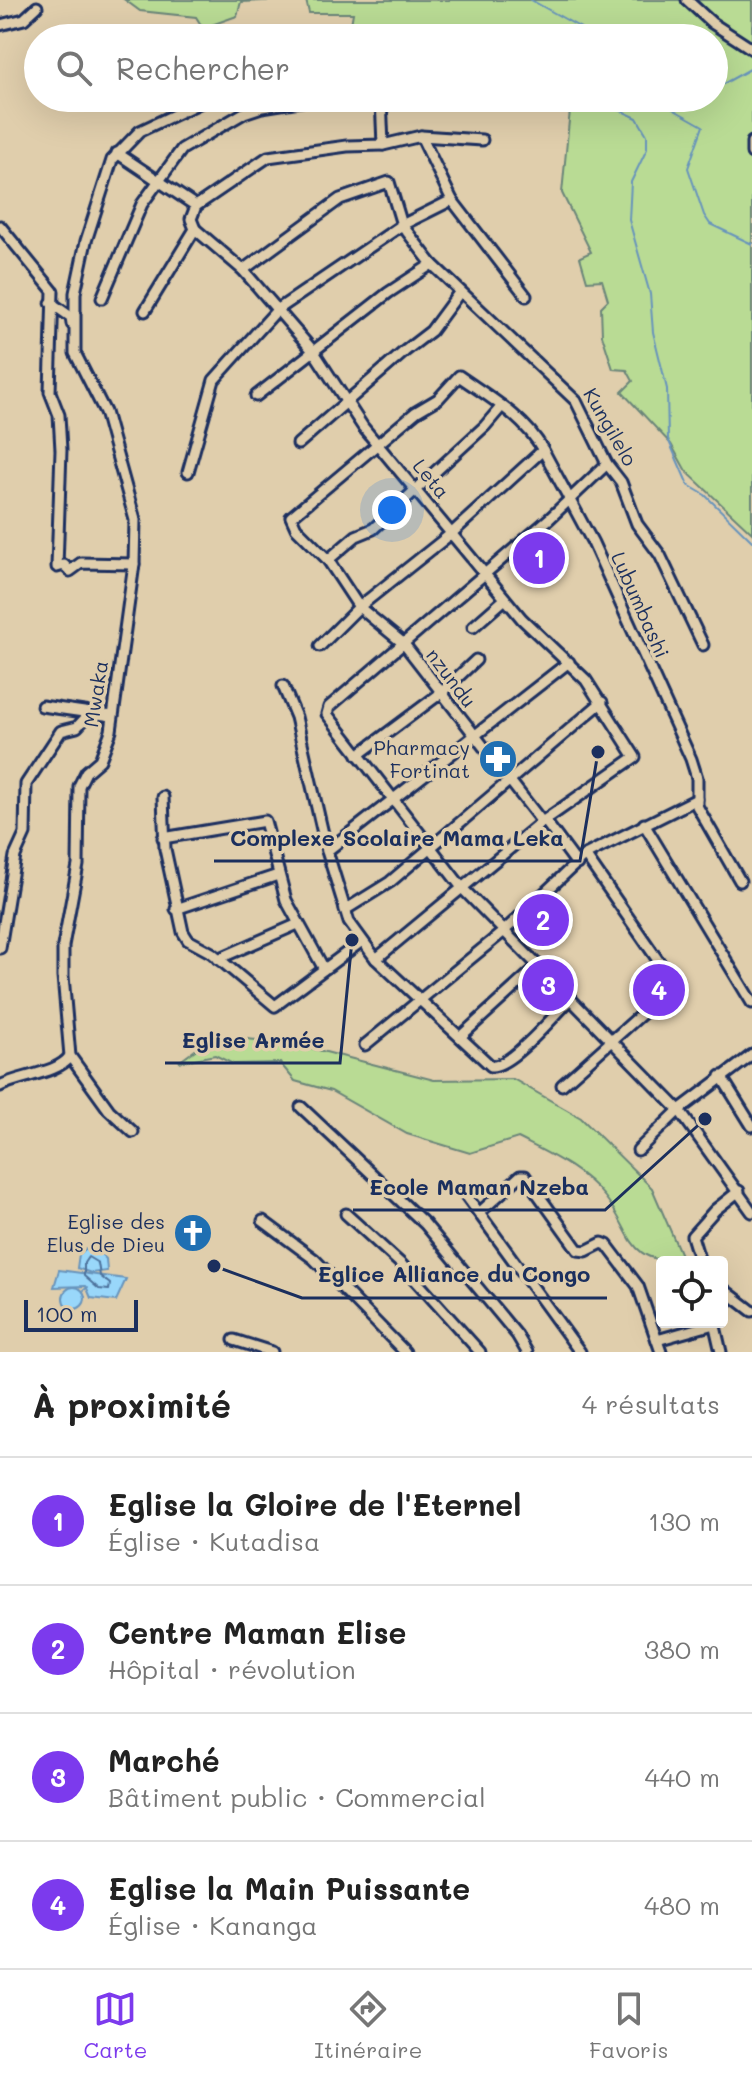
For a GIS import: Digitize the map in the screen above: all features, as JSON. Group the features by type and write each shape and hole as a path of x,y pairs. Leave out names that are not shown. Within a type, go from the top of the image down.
{"street":[{"path":"687,0 714,24"},
{"path":"0,25 24,19 37,7"},
{"path":"728,33 752,49"},
{"path":"74,335 74,301 86,241 104,192 107,169 117,153 140,131 180,112"},
{"path":"102,298 142,204 182,149 248,112"},
{"path":"382,112 383,145"},
{"path":"421,136 452,200 526,296"},
{"path":"145,311 195,229 191,219 196,206 268,157 383,145 421,136 482,140"},
{"path":"752,142 752,153"},
{"path":"117,153 196,206"},
{"name":"Kungilelo","path":"243,270 340,199 389,182 402,225 432,264 459,293 568,390 607,464 621,482 637,524 660,555 703,645"},
{"path":"188,472 214,380 277,310 402,225 452,200"},
{"path":"0,226 53,291 50,392 59,415 61,450 57,567 64,565 70,571 81,563 134,564"},
{"name":"Leta","path":"195,229 243,270 314,352 379,446 416,487 505,599 543,641 569,662 602,702 635,757 542,822"},
{"path":"256,396 388,293 432,264"},
{"path":"298,444 425,338 459,293"},
{"path":"51,303 74,301"},
{"path":"51,303 71,317 74,335"},
{"name":"Mwaka","path":"70,1056 63,946 78,865 79,786 86,772 100,760 111,731 134,564 135,520 105,412 75,353 74,335"},
{"name":"Lubumbashi","path":"379,446 416,412 438,399 459,376 502,406 536,437 570,501 691,759 697,778 697,799 709,831 740,881"},
{"path":"328,560 356,536 373,529 485,426 502,406"},
{"name":"nzundu","path":"379,446 291,517 328,560 359,607 404,644 473,738 542,822 546,822 577,864"},
{"path":"320,646 359,607 452,533 543,450"},
{"path":"607,464 570,501 329,707 327,714 463,889 679,1110 752,1212"},
{"path":"473,627 505,599"},
{"path":"358,755 441,693 476,660"},
{"path":"327,851 394,802 569,662"},
{"path":"283,686 296,717 327,851 345,910 376,959 488,1065 500,1066 571,998"},
{"path":"345,910 378,891 602,702"},
{"path":"42,706 112,716"},
{"path":"0,948 15,856 25,834 26,784 61,731 77,727 90,713"},
{"path":"163,797 163,838 176,909 188,940 218,959 275,1006 362,941"},
{"path":"365,1045 418,998 503,932 585,855 697,799"},
{"path":"163,838 265,821 278,875 298,924 324,969"},
{"path":"376,959 542,822"},
{"path":"644,824 752,1003"},
{"path":"562,1085 610,1038 671,988 664,969 585,855"},
{"path":"176,909 278,875"},
{"path":"218,959 298,924"},
{"path":"460,1037 539,965"},
{"path":"638,1150 679,1110 752,1055"},
{"path":"0,1085 26,1074 56,1069 70,1056 109,1110 133,1132"},
{"path":"721,1076 752,1126"},
{"path":"301,1107 425,1224 509,1324 527,1352"},
{"path":"479,1213 523,1175 578,1250 586,1251 604,1243 638,1286 661,1352"},
{"path":"698,1256 692,1236 715,1210 739,1191"},
{"path":"465,1194 580,1352"},
{"path":"346,1214 401,1264 480,1352"},
{"path":"263,1221 314,1259 405,1352"},
{"path":"728,1293 752,1311"},
{"path":"657,1340 697,1328"},
{"path":"715,1328 721,1352"},
{"path":"234,1340 272,1352"}],"green space":[{"path":"125,0 286,0 241,2 237,16 214,24 200,24 196,17 140,11"},
{"path":"306,0 752,0 752,533 686,471 671,444 622,392 633,381 627,370 613,369 602,335 601,307 608,300 602,280 587,281 580,257 591,252 562,193 570,112 728,112 728,24 351,24 353,13 309,13"},
{"path":"214,1036 291,1043 434,1080 513,1079 581,1118 652,1188 681,1256 656,1256 656,1258 641,1251 633,1244 615,1211 596,1187 565,1163 518,1138 470,1153 407,1134 331,1091 295,1081 280,1063 233,1064 215,1055 179,1062"}],"water":[{"path":"86,1249 97,1250 106,1259 107,1271 91,1273 77,1268 79,1254"},
{"path":"59,1270 126,1279 116,1301 91,1298 86,1286 54,1287"},
{"path":"74,1287 82,1290 85,1298 82,1306 74,1309 66,1306 63,1298 66,1290"}],"waterway":[{"path":"531,0 574,24"},
{"path":"728,81 752,68"},
{"path":"624,112 637,118 647,135 647,149 631,182 629,220 650,294 653,332 667,389 668,439 688,485 705,495 752,541"},
{"path":"678,112 703,126 688,168 704,215 710,224 752,244"},
{"path":"84,1290 88,1287"}],"place":[{"name":"Eglise la Gloire de l'Eternel","path":"539,558"},
{"name":"Complexe Scolaire Mama Leka","path":"598,752"},
{"name":"Pharmacy Fortinat","path":"498,759"},
{"name":"Centre Maman Elise","path":"543,920"},
{"name":"Eglise Armée","path":"352,940"},
{"name":"Marché","path":"548,985"},
{"name":"Eglise la Main Puissante","path":"659,990"},
{"name":"Ecole Maman Nzeba","path":"705,1119"},
{"name":"Eglise des Elus de Dieu","path":"193,1233"},
{"name":"Eglice Alliance du Congo","path":"214,1266"}]}
